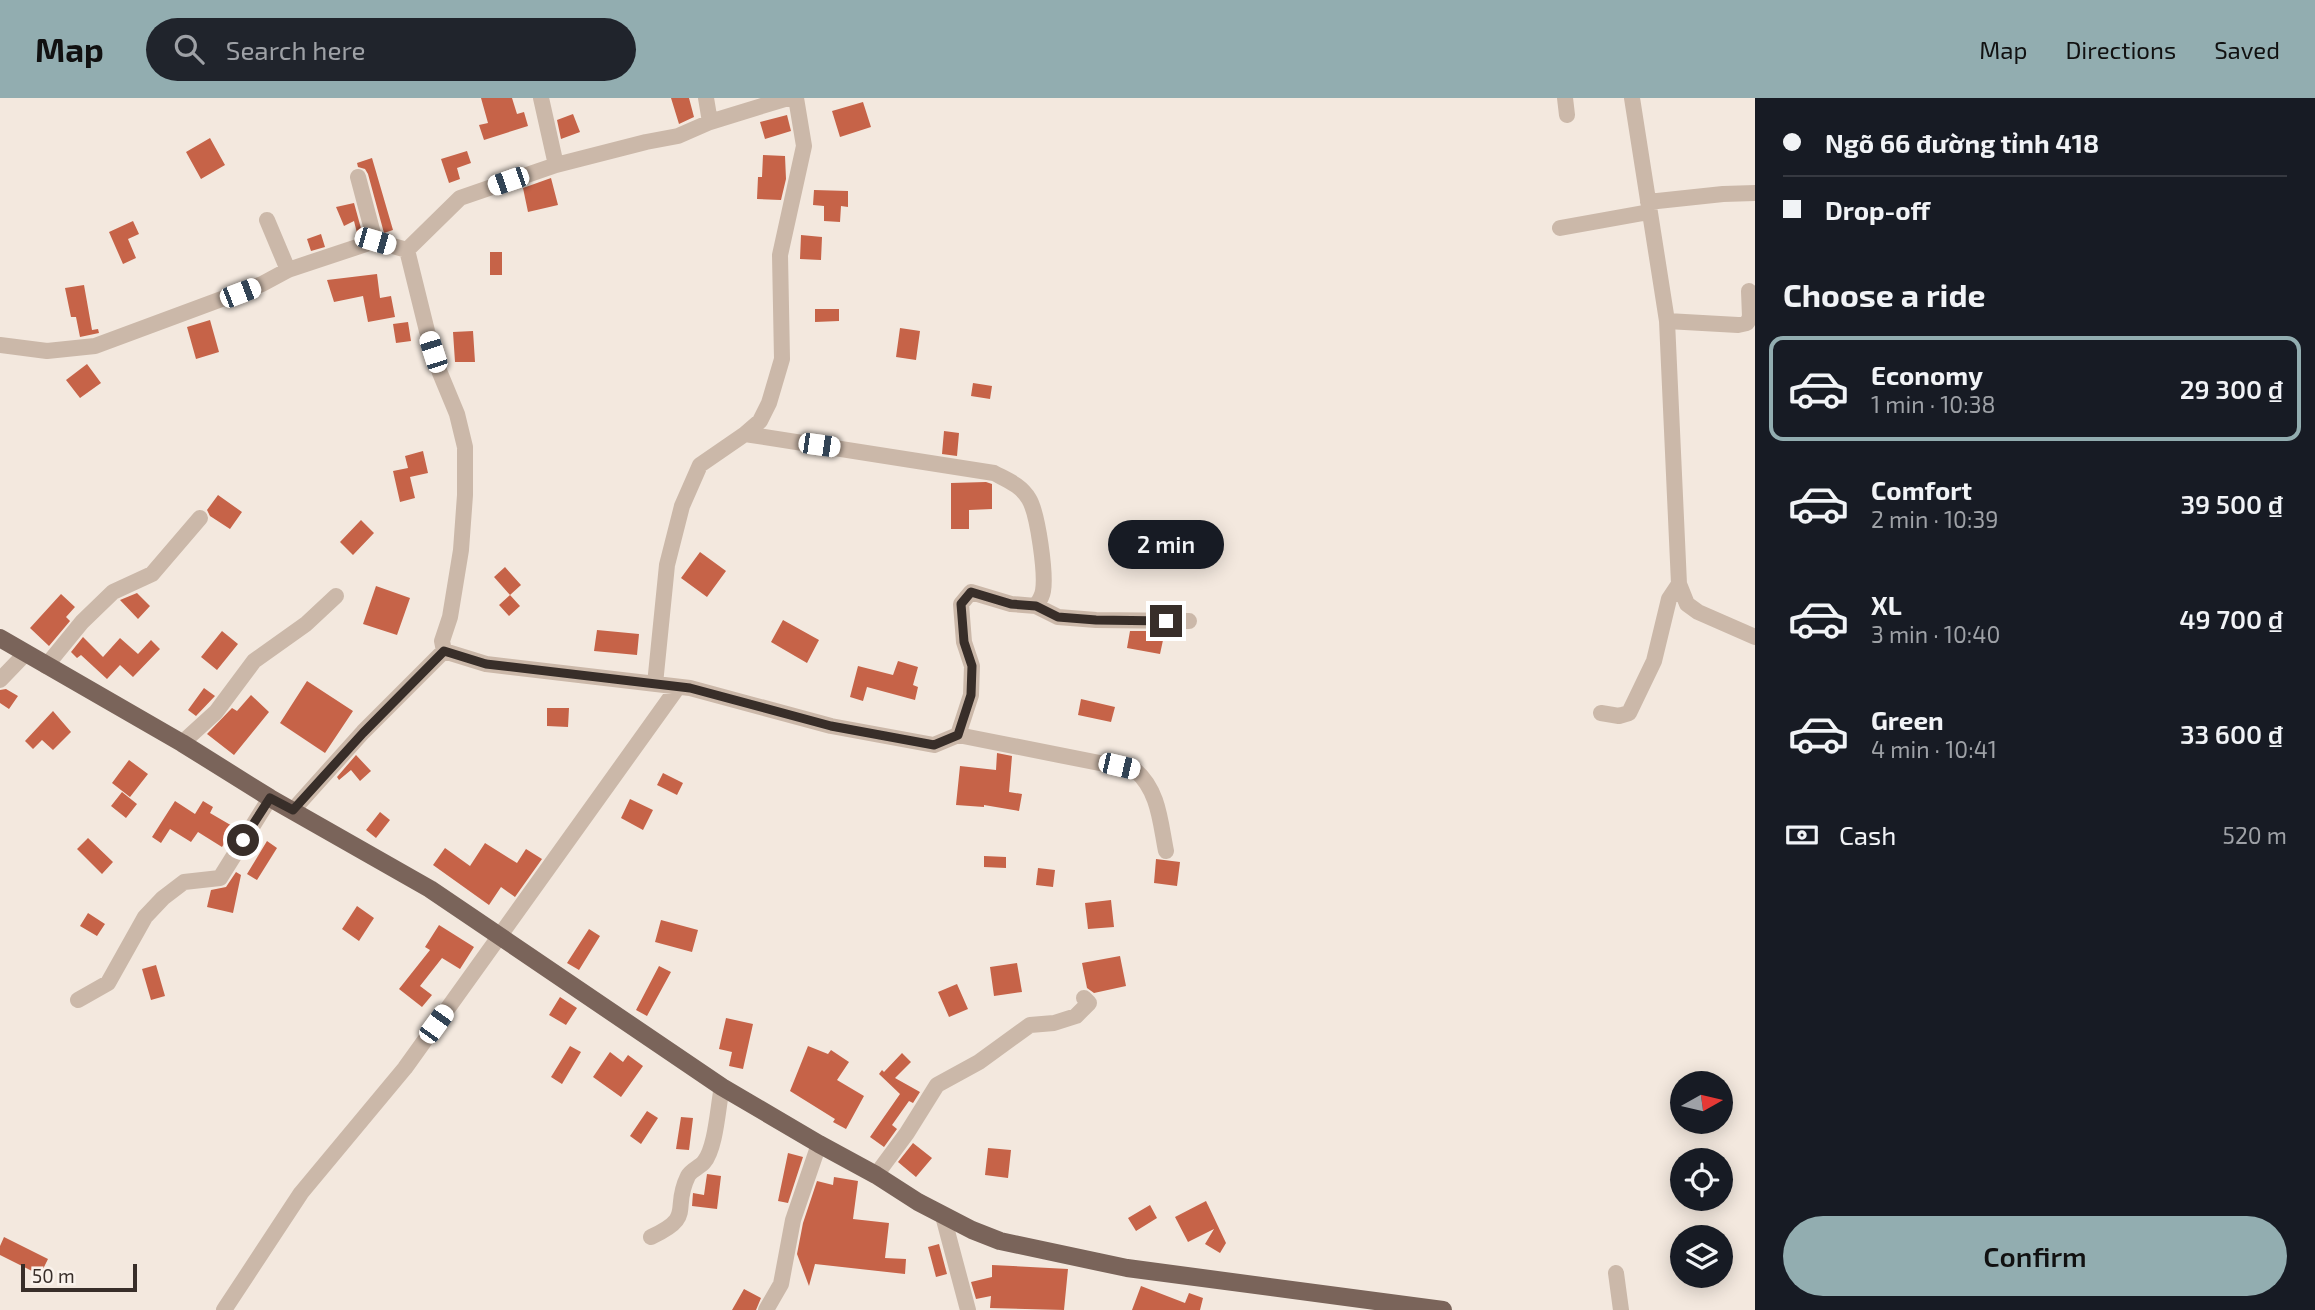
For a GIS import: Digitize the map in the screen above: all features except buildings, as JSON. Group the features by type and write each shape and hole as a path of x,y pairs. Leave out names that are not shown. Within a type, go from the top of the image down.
{"main road":[{"path":"0,638 430,889 722,1087 943,1216 1000,1241 1127,1268 1443,1310"}],"street":[{"path":"541,98 556,165"},
{"path":"706,98 709,122"},
{"path":"407,250 460,198 556,165 678,136 709,122 788,98"},
{"path":"655,684 667,565 682,506 700,465 745,435 760,421 769,403 782,359 780,255 804,146 796,98"},
{"path":"1632,98 1667,321 1679,584 1687,604 1698,612 1755,637"},
{"path":"358,177 375,241"},
{"path":"1560,228 1648,207 1723,194 1755,193"},
{"path":"267,220 288,270"},
{"path":"0,345 47,351 95,345 262,284 288,270 375,241 407,250"},
{"path":"407,250 427,331 457,414 465,447 461,550 450,617 442,641 444,651"},
{"path":"1667,321 1738,325 1747,323 1751,317 1749,291"},
{"path":"745,435 994,473 1018,485 1029,499 1036,520 1043,585 1036,606"},
{"path":"46,666 82,622 113,592 152,574 200,518"},
{"path":"1601,713 1619,716 1629,713 1654,661 1669,600 1679,584"},
{"path":"958,735 971,695 972,666 964,642 961,604 971,592 1011,604 1036,606 1058,617 1189,621"},
{"path":"182,743 216,712 254,661 306,624 336,596"},
{"path":"444,651 486,664 678,687 831,726 934,745 958,735 1135,770 1152,790 1166,851"},
{"path":"293,810 363,733 444,651"},
{"path":"0,680 26,653"},
{"path":"224,1310 301,1193 404,1068 678,687"},
{"path":"78,1000 108,983 145,917 163,898 184,882 220,878 270,798"},
{"path":"876,1175 907,1133 937,1084 979,1062 1030,1025 1054,1023 1076,1016 1089,1003 1084,998"},
{"path":"651,1237 677,1222 689,1174 705,1161 710,1150 722,1087"},
{"path":"766,1310 781,1284 793,1220 819,1144"},
{"path":"943,1216 968,1310"},
{"path":"1616,1273 1622,1310"}],"route":[{"path":"243,840 270,798 293,810 363,733 444,651 486,664 690,688 831,726 934,745 958,735 971,695 972,666 964,642 961,604 971,592 1011,604 1036,606 1058,617 1166,621"}]}
